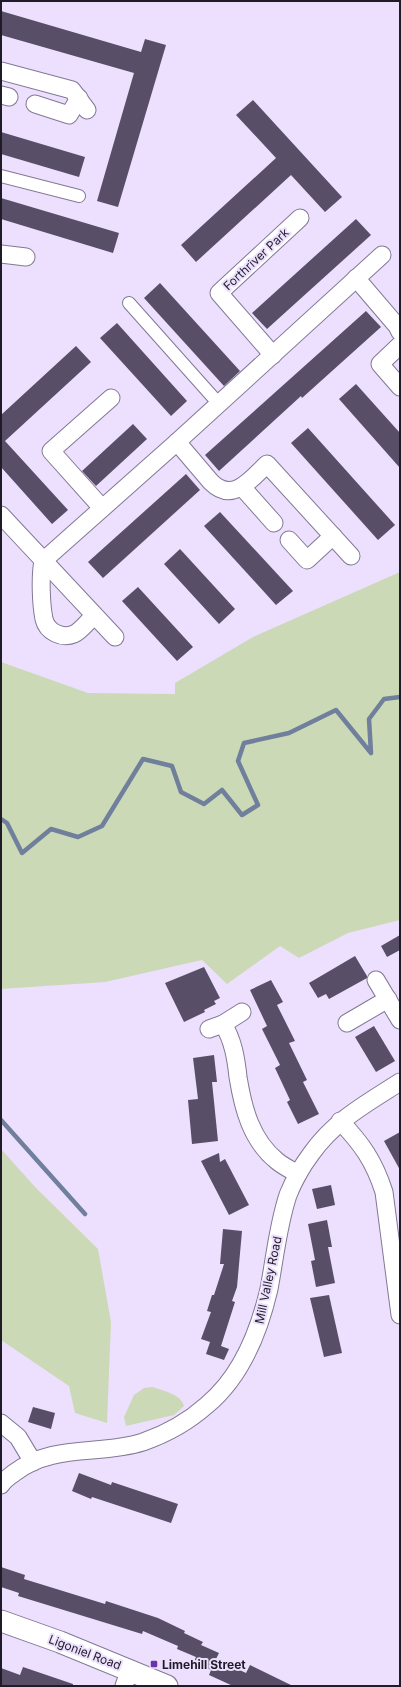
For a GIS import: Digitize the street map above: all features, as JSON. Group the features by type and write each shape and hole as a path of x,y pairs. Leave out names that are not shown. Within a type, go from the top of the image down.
{"street":[{"path":"1,71 72,90 83,104 69,115 35,104"},
{"path":"1,176 79,196"},
{"name":"Forthriver Park","path":"273,354 219,293 300,218"},
{"path":"1,254 26,257"},
{"path":"94,616 74,634 65,636 56,634 48,628 44,620 41,573 43,561 177,442 382,255"},
{"path":"356,278 397,326 400,332"},
{"path":"129,303 219,404"},
{"path":"400,346 380,364 400,387"},
{"path":"102,508 51,451 111,398"},
{"path":"177,442 216,488 225,491 233,491 242,487 267,464 351,556"},
{"path":"242,487 274,523"},
{"path":"1,514 115,637"},
{"path":"289,540 307,560 333,536"},
{"path":"376,980 400,1020"},
{"path":"347,1023 388,999"},
{"path":"242,1012 216,1027 230,1035 235,1055 241,1098 251,1128 265,1149 298,1174"},
{"name":"Mill Valley Road","path":"1,1486 4,1481 24,1465 46,1456 142,1442 177,1427 208,1405 229,1382 247,1354 260,1323 269,1289 278,1235 289,1194 298,1174 324,1137 340,1121 400,1082"},
{"path":"340,1121 368,1154 378,1172 384,1192 400,1316"},
{"path":"1,1423 18,1437 33,1462"},
{"name":"Ligoniel Road","path":"1,1621 60,1642 127,1678 167,1686"}],"green space":[{"path":"400,572 400,920 348,933 299,958 280,946 227,984 202,960 105,982 1,989 1,662 88,693 175,694 175,683 253,637"},
{"path":"1,1149 35,1187 98,1249 111,1322 107,1423 75,1413 69,1386 1,1340"},
{"path":"153,1387 176,1396 184,1406 174,1415 126,1426 124,1417 134,1395 144,1388"}],"building":[{"path":"1,11 141,52 145,39 166,45 118,207 97,201 134,73 1,35"},
{"path":"253,100 342,197 325,212 291,175 196,262 181,245 276,158 236,115"},
{"path":"1,132 85,157 79,177 1,154"},
{"path":"1,198 119,233 113,253 1,219"},
{"path":"356,219 371,235 267,329 252,313"},
{"path":"160,283 240,371 224,386 144,298"},
{"path":"366,311 381,327 302,398 301,396 219,471 205,455"},
{"path":"117,323 187,401 171,416 100,338"},
{"path":"76,346 91,362 5,441 68,510 52,524 1,467 1,415"},
{"path":"356,384 400,433 400,468 339,399"},
{"path":"133,424 147,439 96,486 82,471"},
{"path":"308,428 395,525 378,540 291,443"},
{"path":"186,474 200,490 103,578 88,562"},
{"path":"220,512 293,591 276,605 204,526"},
{"path":"180,549 235,609 219,624 164,564"},
{"path":"138,587 193,647 177,661 122,601"},
{"path":"400,935 400,950 387,957 381,946"},
{"path":"355,956 367,978 329,999 326,994 318,998 309,983"},
{"path":"204,967 220,998 214,1001 216,1004 204,1010 205,1012 184,1022 165,983"},
{"path":"271,980 283,1002 277,1005 295,1041 289,1043 307,1080 303,1082 319,1114 298,1124 287,1102 290,1100 275,1068 280,1065 262,1029 267,1026 250,990"},
{"path":"374,1026 395,1061 376,1072 355,1037"},
{"path":"214,1055 217,1082 212,1082 218,1141 192,1144 188,1100 198,1099 193,1058"},
{"path":"400,1132 400,1170 384,1141"},
{"path":"219,1153 220,1162 225,1159 249,1205 229,1215 201,1161"},
{"path":"331,1185 335,1205 317,1209 312,1189"},
{"path":"327,1220 332,1247 328,1247 335,1283 316,1287 311,1261 315,1260 308,1224"},
{"path":"223,1229 242,1231 237,1287 232,1301 235,1302 221,1346 229,1349 224,1360 206,1354 210,1342 201,1339 211,1312 207,1311 224,1264 220,1264"},
{"path":"329,1295 342,1353 324,1357 310,1298"},
{"path":"33,1407 55,1413 51,1429 28,1422"},
{"path":"79,1473 111,1485 112,1482 178,1504 171,1523 92,1497 91,1499 72,1491"},
{"path":"1,1567 25,1575 24,1579 105,1604 106,1601 158,1618 185,1631 184,1633 203,1642 201,1645 219,1653 216,1659 246,1673 250,1665 293,1686 233,1686 209,1675 211,1670 194,1662 196,1657 177,1649 178,1646 143,1631 142,1634 18,1596 19,1593 1,1587"},
{"path":"23,1667 73,1684 73,1686 1,1686 1,1668 20,1675"}],"waterway":[{"path":"1,819 7,823 22,853 51,829 78,837 102,826 143,759 172,766 181,792 204,804 222,790 242,815 258,805 238,761 244,743 289,733 336,710 371,753 369,719 384,699 400,697"},
{"path":"1,1120 85,1214"}],"place":[{"name":"Limehill Street","path":"154,1664"}]}
